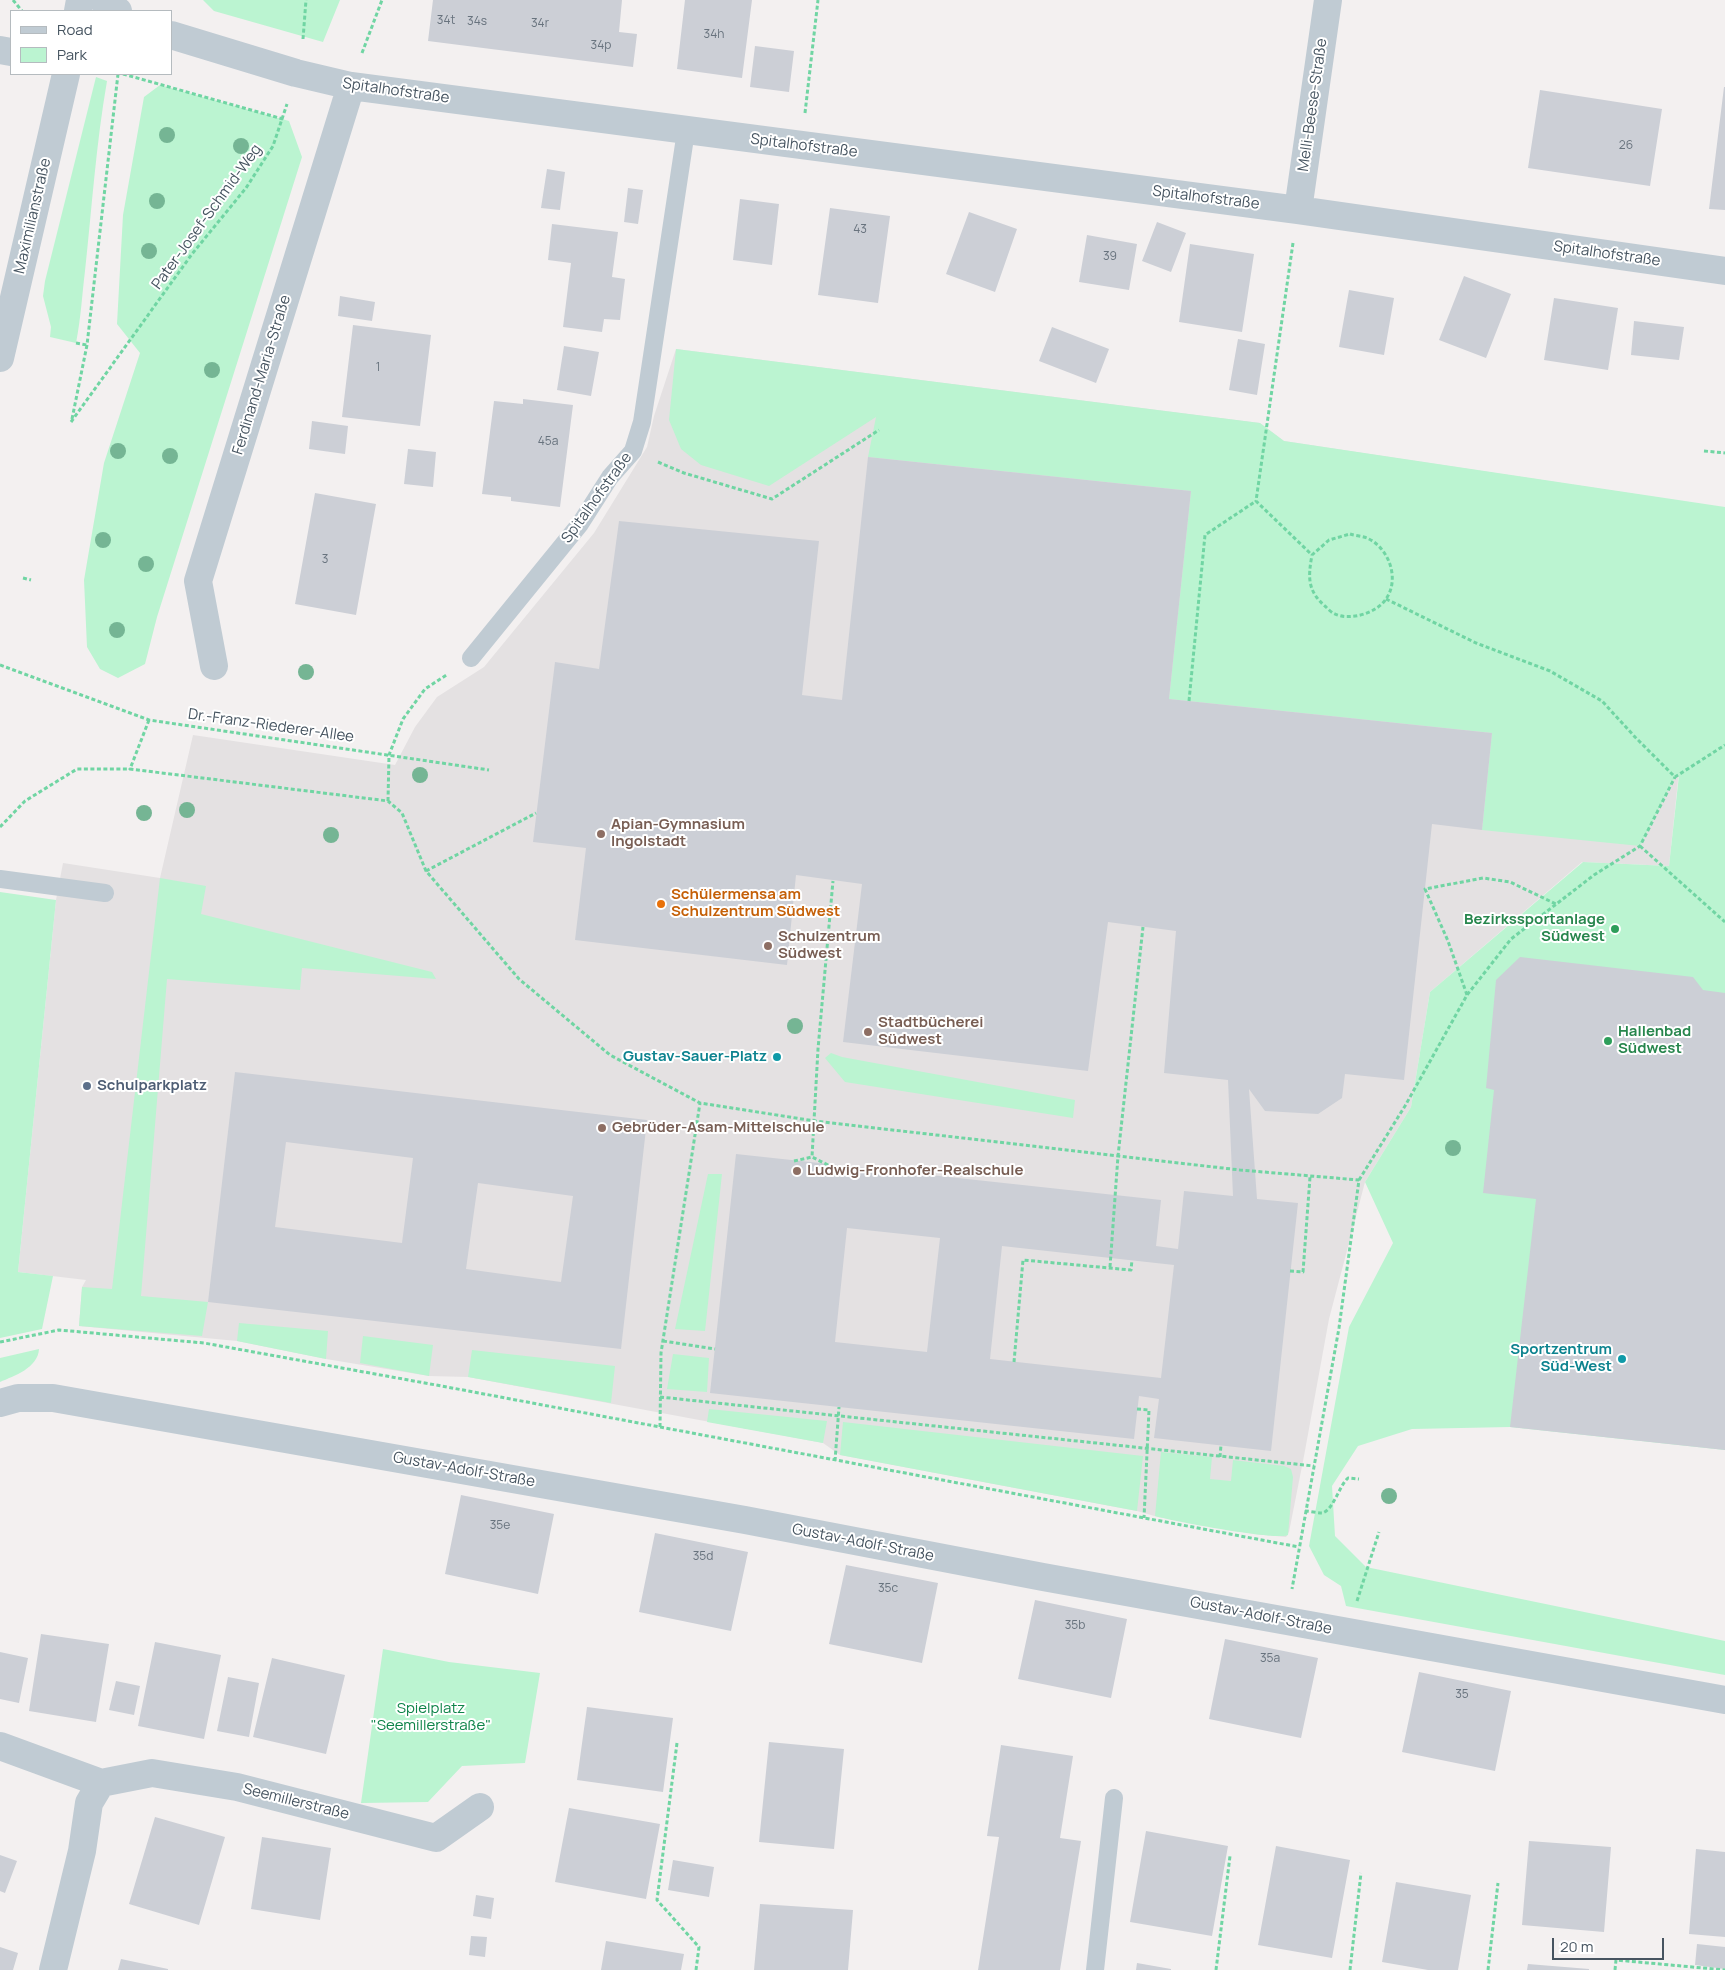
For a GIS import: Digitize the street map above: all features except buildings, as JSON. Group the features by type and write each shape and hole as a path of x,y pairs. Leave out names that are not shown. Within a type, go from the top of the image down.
{"street":[{"path":"102,0 117,10"},
{"name":"Melli-Beese-Straße","path":"1298,210 1328,0"},
{"name":"Spitalhofstraße","path":"172,35 296,73 351,86 1298,210 1725,271"},
{"name":"Maximilianstraße","path":"0,358 62,75"},
{"name":"Ferdinand-Maria-Straße","path":"214,666 198,581 351,86"},
{"name":"Gustav-Adolf-Straße","path":"0,1403 18,1398 52,1398 735,1518 1043,1577 1725,1700"},
{"path":"0,1746 101,1784 89,1803 82,1851 53,1970"},
{"name":"Seemillerstraße","path":"101,1784 152,1773 237,1786 436,1838 480,1807"}],"lane":[{"name":"Spitalhofstraße","path":"470,658 580,524 610,477 633,450 642,422 686,131"},
{"path":"0,879 105,893"},
{"path":"1095,1970 1114,1798"}],"path":[{"path":"13,0 21,10"},
{"name":"Pater-Josef-Schmid-Weg","path":"87,345 71,422 192,254 246,188 273,146 296,73 303,40 306,0"},
{"path":"351,86 382,0"},
{"path":"801,146 818,0"},
{"path":"76,342 87,345 118,75"},
{"path":"127,75 282,119"},
{"path":"1189,700 1205,535 1256,501 1298,210"},
{"path":"633,450 684,473 772,499 879,430"},
{"path":"1704,451 1725,453"},
{"path":"1256,501 1312,555"},
{"path":"1350,534 1369,539 1383,550 1391,565 1391,584 1386,599 1371,612 1357,616 1335,614 1316,598 1311,588 1309,573 1312,555 1329,540 1350,534"},
{"path":"22,578 31,580"},
{"path":"1386,599 1476,643 1550,671 1602,701 1635,738 1675,777"},
{"path":"388,801 389,756 402,719 425,689 470,658"},
{"name":"Dr.-Franz-Riederer-Allee","path":"0,665 149,720 489,770"},
{"path":"130,769 149,720"},
{"path":"1286,1621 1339,1328 1359,1180 1405,1106 1466,995 1511,939 1594,875 1640,846 1675,777 1725,745"},
{"path":"0,827 25,801 77,769 130,769 388,801 402,813 426,871 519,979 610,1055 700,1103 815,1121 1310,1177 1359,1180"},
{"path":"426,871 536,813"},
{"path":"1640,846 1725,922"},
{"path":"1466,995 1448,941 1425,889 1483,878 1510,882 1556,904"},
{"path":"812,1157 818,1048 833,881"},
{"path":"1110,1267 1118,1156 1143,927"},
{"path":"660,1427 661,1353 700,1103"},
{"path":"794,1160 812,1157 828,1164"},
{"path":"1290,1271 1303,1272 1310,1177"},
{"path":"1014,1362 1023,1260 1131,1270 1132,1260"},
{"path":"0,1342 59,1330 204,1343 1299,1547"},
{"path":"663,1341 715,1348"},
{"path":"660,1397 1314,1466"},
{"path":"834,1461 839,1407"},
{"path":"1138,1409 1149,1410 1144,1518"},
{"path":"1220,1457 1221,1446"},
{"path":"1306,1510 1323,1513 1330,1508 1342,1483 1348,1478 1358,1479"},
{"path":"1347,1632 1366,1567 1379,1532"},
{"path":"677,1743 657,1900 699,1947 696,1970"},
{"path":"1216,1970 1230,1856"},
{"path":"1350,1970 1361,1873"},
{"path":"1488,1970 1498,1883"},
{"path":"1615,1970 1616,1960 1725,1970"}],"shaded area":[{"name":"Schulzentrum Südwest","path":"676,349 1260,423 1284,441 1707,505 1669,866 1582,862 1430,992 1411,1107 1365,1182 1329,1319 1304,1456 1289,1532 1286,1537 1254,1534 1158,1517 1137,1511 840,1455 823,1443 468,1377 429,1376 326,1359 237,1341 79,1326 82,1287 86,1280 18,1272 56,900 63,863 160,878 193,735 395,765 415,727 437,697 484,667 594,533 647,447 654,416"}],"green space":[{"path":"203,0 340,0 323,42 214,11"},
{"path":"96,77 107,81 97,152 76,343 50,337 51,327 43,296 45,281"},
{"path":"160,85 289,121 302,157 157,617 145,664 118,678 100,669 87,647 84,580 104,463 140,353 117,324 123,215 144,97"},
{"path":"676,349 1260,423 1284,441 1725,507 1725,1450 1510,1427 1412,1429 1358,1446 1332,1486 1335,1536 1366,1567 1725,1641 1725,1675 1346,1606 1341,1586 1324,1575 1309,1546 1349,1327 1393,1243 1365,1182 1411,1107 1430,992 1583,862 1669,866 1679,775 1675,777 1640,846 1482,830 1492,733 1169,699 1191,491 868,457 876,417 769,486 701,465 681,449 669,420"},
{"path":"160,878 206,886 201,914 432,972 436,979 302,968 300,990 167,979 141,1296 208,1302 202,1336 79,1326 82,1287 112,1289"},
{"path":"0,892 56,900 18,1272 53,1276 42,1329 0,1338"},
{"path":"831,1053 842,1057 1075,1100 1073,1118 845,1082 825,1058"},
{"path":"708,1174 722,1174 705,1331 675,1329"},
{"path":"239,1323 328,1331 326,1359 237,1341"},
{"path":"363,1336 433,1345 429,1376 360,1363"},
{"path":"39,1349 38,1356 30,1366 0,1382 0,1358"},
{"path":"472,1350 615,1366 611,1403 468,1377"},
{"path":"673,1354 709,1358 707,1392 667,1389"},
{"path":"709,1409 827,1421 823,1443 707,1422"},
{"path":"843,1422 1143,1456 1137,1511 840,1455"},
{"path":"1161,1452 1212,1457 1210,1479 1231,1481 1233,1460 1284,1466 1291,1469 1293,1477 1288,1535 1246,1533 1155,1516"},
{"name":"Spielplatz \"Seemillerstraße\"","path":"383,1649 449,1662 540,1673 525,1763 462,1766 428,1802 361,1803"}],"place":[{"name":"Apian-Gymnasium Ingolstadt","path":"601,834"},
{"name":"Schülermensa am Schulzentrum Südwest","path":"661,904"},
{"name":"Bezirkssportanlage Südwest","path":"1615,929"},
{"name":"Schulzentrum Südwest","path":"768,946"},
{"name":"Stadtbücherei Südwest","path":"868,1032"},
{"name":"Hallenbad Südwest","path":"1608,1041"},
{"name":"Gustav-Sauer-Platz","path":"777,1057"},
{"name":"Schulparkplatz","path":"87,1086"},
{"name":"Gebrüder-Asam-Mittelschule","path":"602,1128"},
{"name":"Ludwig-Fronhofer-Realschule","path":"797,1171"},
{"name":"Sportzentrum Süd-West","path":"1622,1359"}]}
